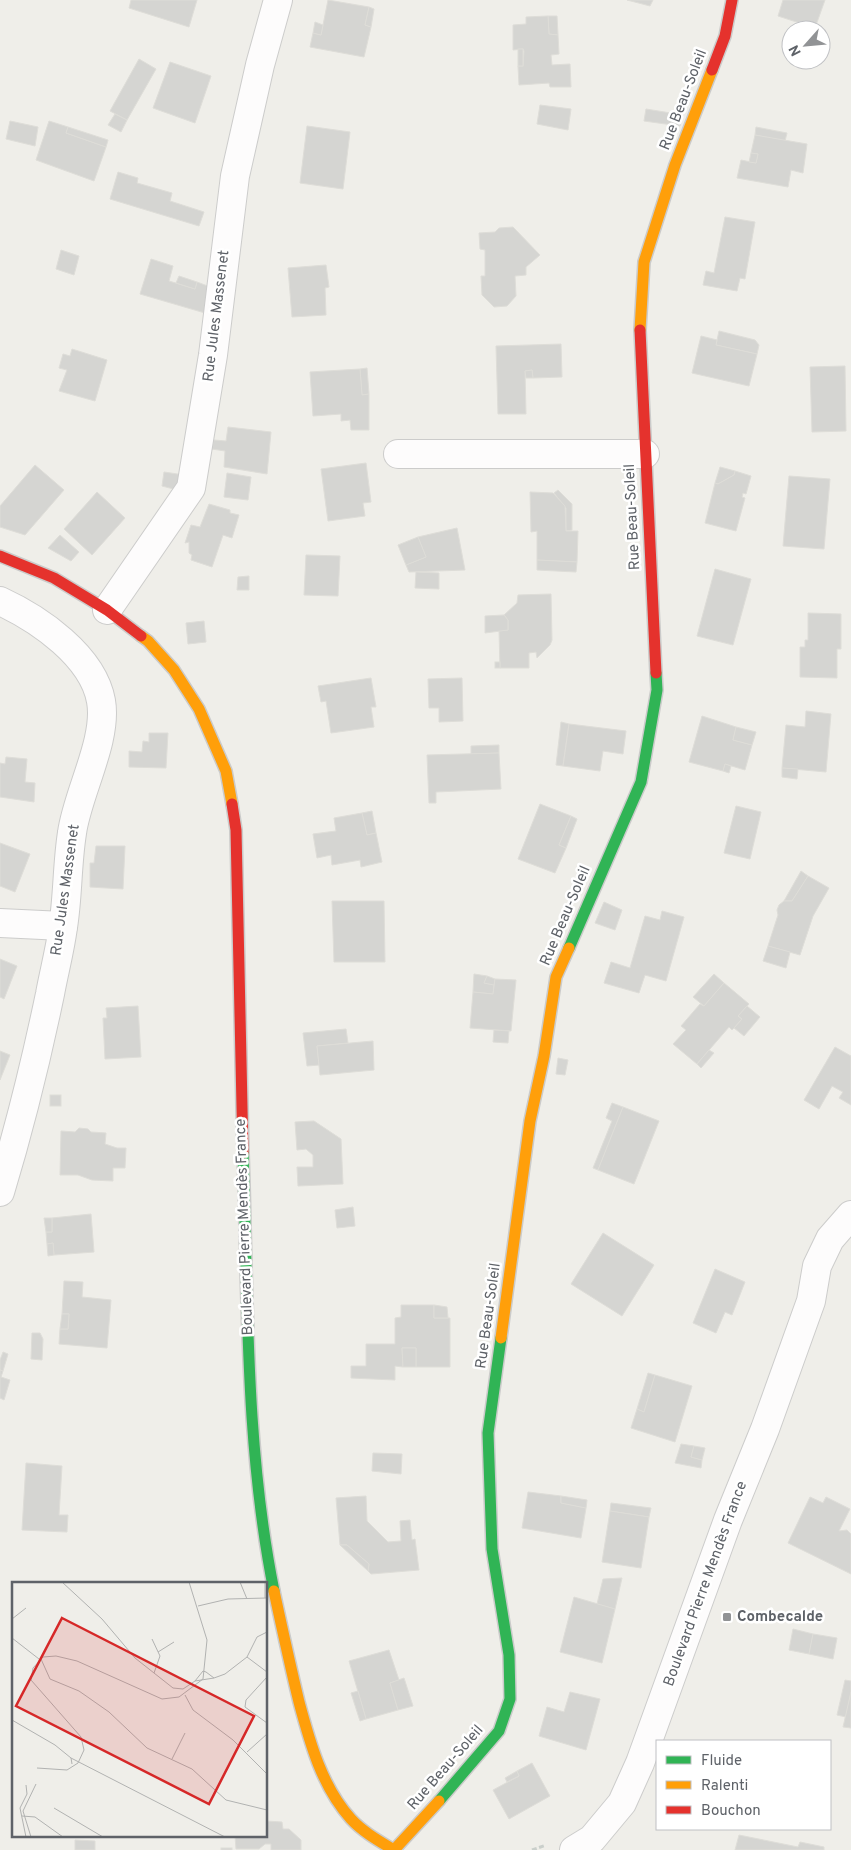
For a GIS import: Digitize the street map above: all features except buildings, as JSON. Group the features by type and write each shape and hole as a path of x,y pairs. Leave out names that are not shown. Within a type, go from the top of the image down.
{"street":[{"name":"Rue Jules Massenet","path":"108,610 191,488 213,355 235,176 260,65 278,0"},
{"name":"Rue Beau-Soleil","path":"394,1850 499,1731 510,1699 509,1655 492,1549 488,1433 530,1121 544,1056 556,977 641,782 657,690 640,332 644,262 675,165 726,36 732,0"},
{"path":"398,454 645,454"},
{"name":"Boulevard Pierre Mendès France","path":"0,556 54,578 108,610 148,641 174,670 199,708 226,771 236,830 245,1220 254,1452 269,1564 288,1658 310,1743 331,1792 351,1819 372,1837 394,1850"},
{"name":"Rue Jules Massenet","path":"0,601 30,616 70,648 90,671 101,702 100,730 72,832 63,926 38,1050 17,1136 0,1192"},
{"path":"0,922 63,926"},
{"name":"Boulevard Pierre Mendès France","path":"574,1850 592,1839 622,1803 640,1763 728,1520 765,1429 811,1301 817,1266 830,1240 851,1215"},
{"name":"Boulevard Pierre Mendès France","path":"811,1301 840,1252 851,1240"}],"traffic: fast":[{"path":"569,948 641,782 657,690 656,673"},
{"path":"243,1153 247,1318 253,1428 265,1537 274,1591"},
{"path":"439,1801 499,1731 510,1699 509,1655 492,1549 488,1433 501,1338"}],"traffic: slow":[{"path":"640,330 644,262 675,165 712,70"},
{"path":"141,636 148,641 174,670 199,709 226,771 232,804"},
{"path":"501,1338 530,1121 544,1056 556,977 569,948"},
{"path":"274,1591 296,1688 318,1764 332,1793 351,1819 371,1836 394,1850 439,1801"}],"traffic: jam":[{"path":"712,70 725,36 732,0"},
{"path":"640,330 656,673"},
{"path":"0,556 54,578 107,610 141,636"},
{"path":"232,804 236,830 243,1153"}],"place":[{"name":"Combecalde","path":"727,1617"}]}
